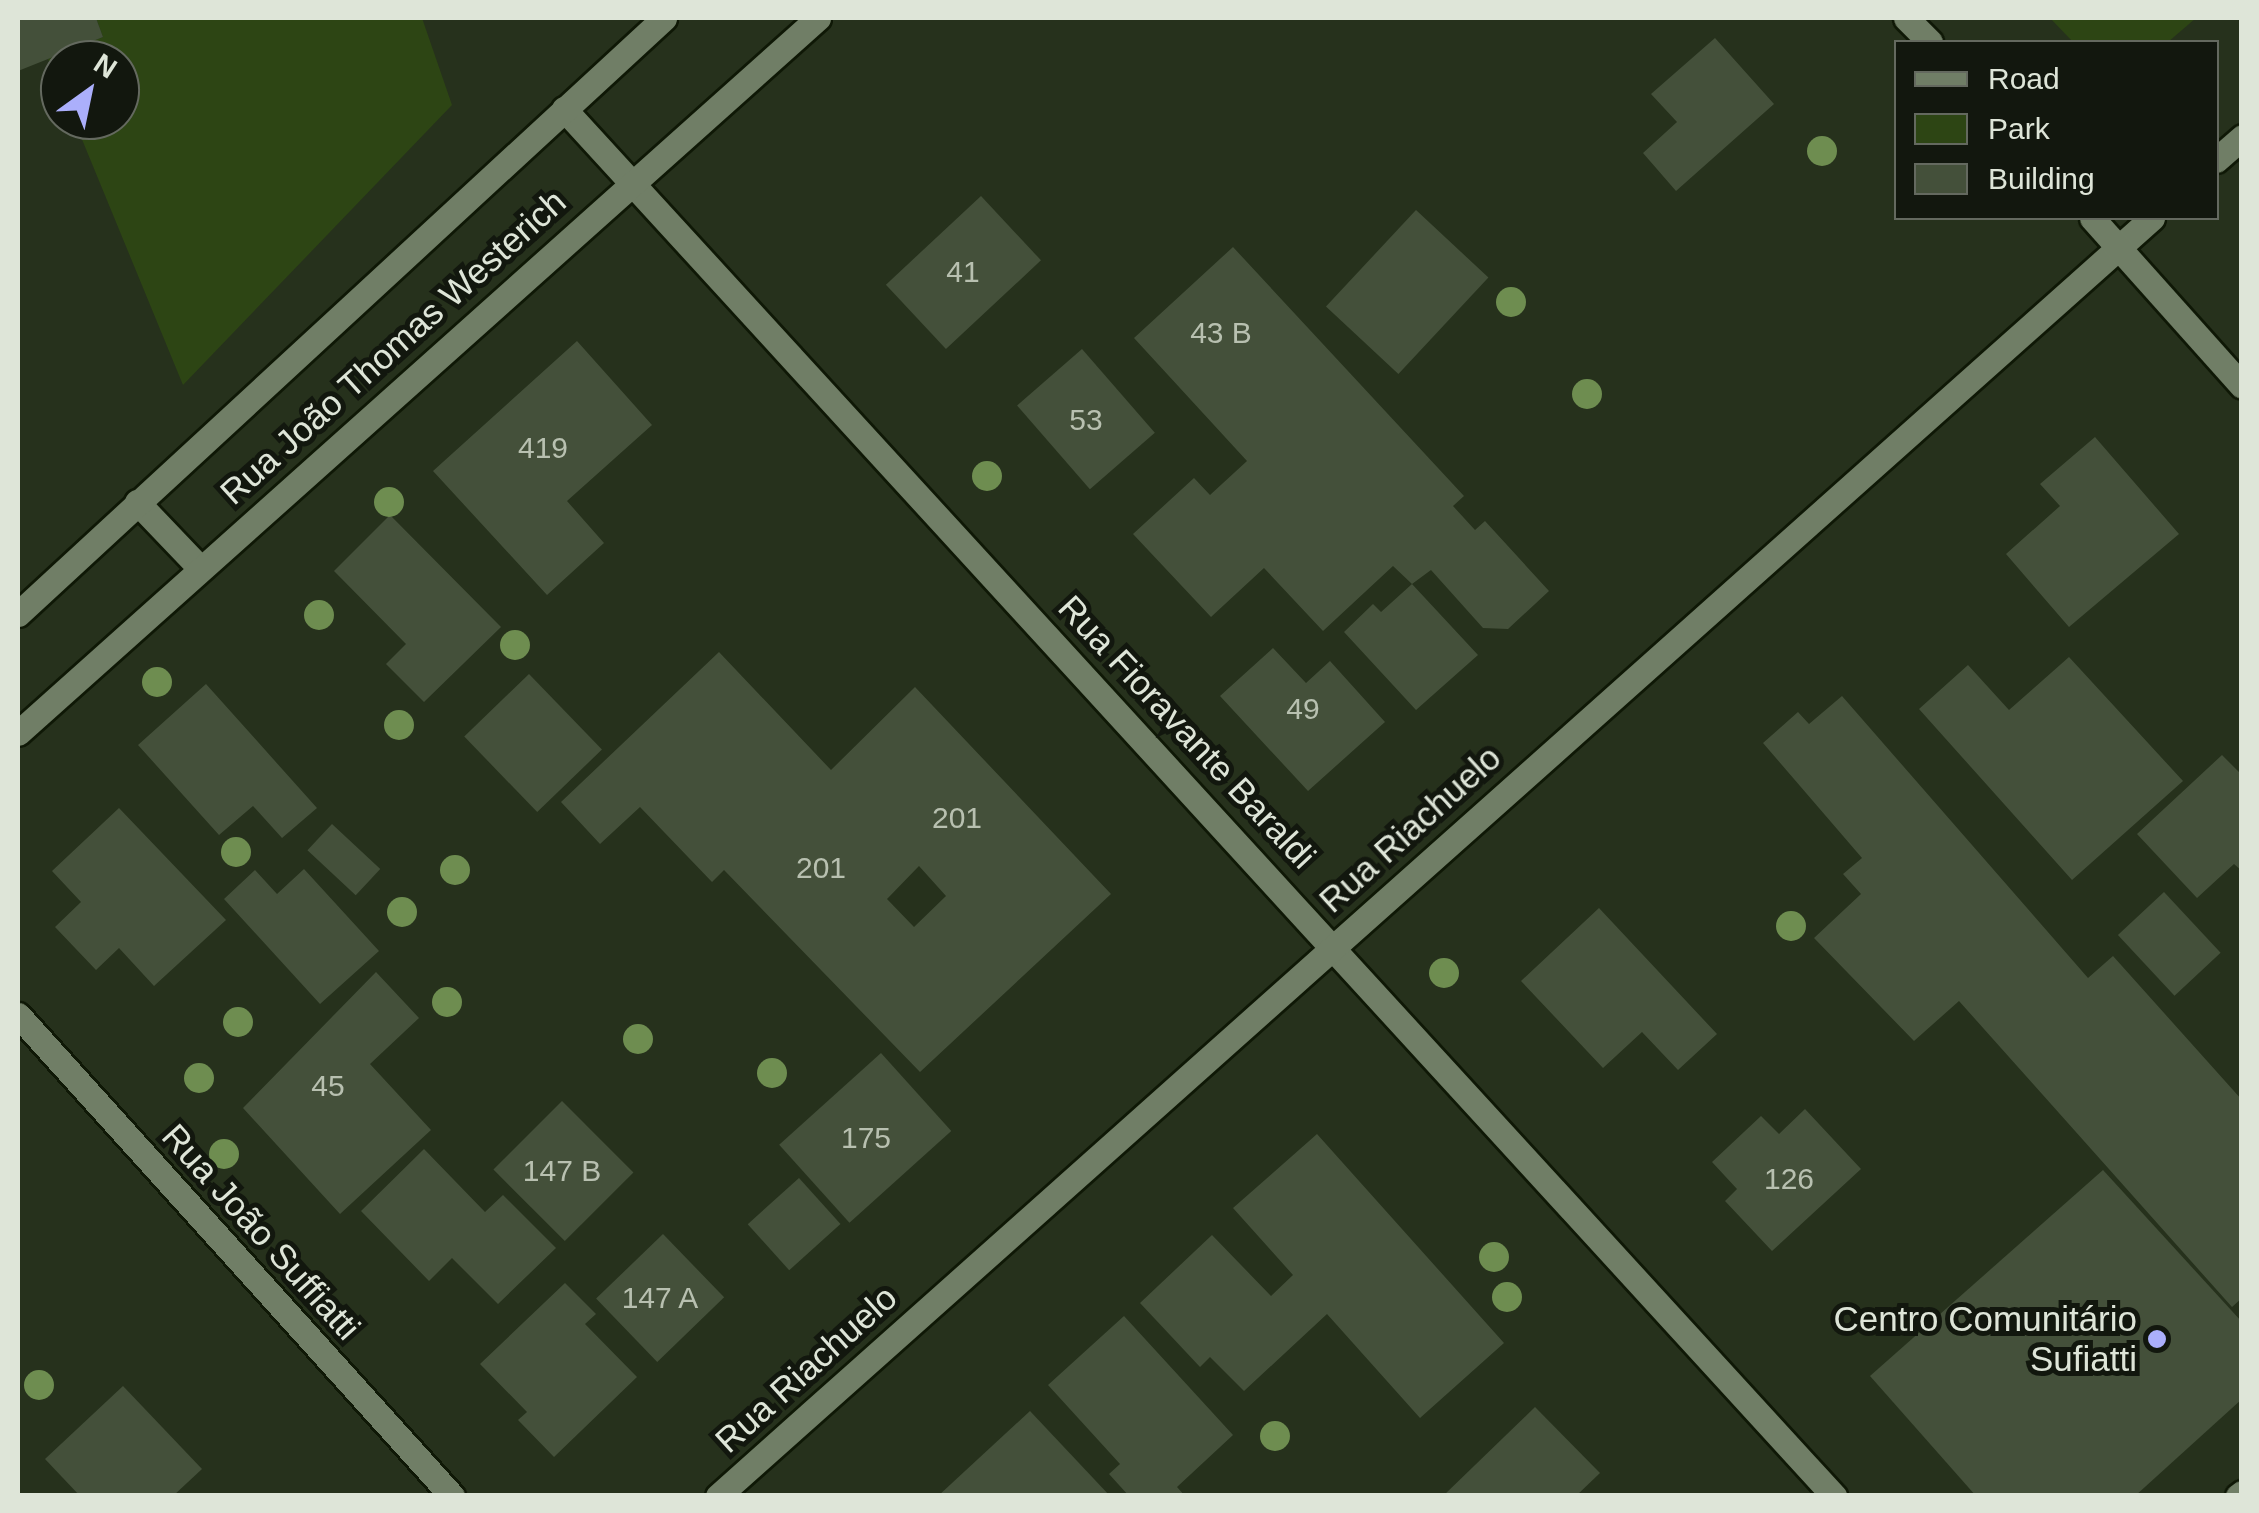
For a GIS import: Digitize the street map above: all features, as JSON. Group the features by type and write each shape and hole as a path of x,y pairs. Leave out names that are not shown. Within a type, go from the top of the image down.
{"street":[{"name":"Rua João Thomas Westerich","path":"18,614 664,18"},
{"name":"Rua João Thomas Westerich","path":"18,732 630,180 818,18"},
{"path":"1906,18 1928,40"},
{"name":"Rua Fioravante Baraldi","path":"564,109 1334,943 1834,1496"},
{"path":"2219,157 2242,137"},
{"path":"2094,220 2242,386"},
{"name":"Rua Riachuelo","path":"718,1496 1334,943 2150,220"},
{"path":"137,502 200,568"},
{"name":"Rua João Suffiatti","path":"18,1015 452,1496"}],"green space":[{"path":"96,18 422,18 452,105 183,385 82,140 140,140 140,40 96,40 103,37"},
{"path":"2050,18 2196,18 2170,40 2071,40"}],"building":[{"path":"18,18 96,18 103,37 40,40 40,62 18,71"},
{"path":"1715,38 1774,104 1676,191 1643,153 1677,122 1651,94"},
{"path":"981,196 1041,260 946,349 886,285"},
{"path":"1416,210 1488,278 1398,374 1326,307"},
{"path":"1233,247 1464,496 1453,506 1475,530 1485,521 1549,591 1508,629 1483,628 1431,570 1412,584 1393,566 1323,631 1264,568 1211,617 1133,534 1194,478 1210,495 1247,461 1134,338"},
{"path":"577,341 652,425 567,501 604,543 547,595 433,471"},
{"path":"1082,349 1155,433 1090,489 1017,405"},
{"path":"2095,437 2179,534 2069,627 2006,554 2060,506 2040,484"},
{"path":"390,515 501,627 424,702 386,664 406,644 334,571"},
{"path":"1412,584 1478,655 1416,710 1344,632 1373,604 1381,612"},
{"path":"1273,648 1306,683 1330,661 1385,722 1308,791 1220,696"},
{"path":"719,652 831,770 915,687 1111,894 920,1072 724,870 712,882 640,807 600,844 561,802","holes":["919,866 946,896 914,927 887,899"]},
{"path":"2069,657 2183,781 2072,880 1919,709 1968,665 2009,710"},
{"path":"529,674 602,750 537,812 464,737"},
{"path":"206,684 317,808 282,838 253,806 219,835 138,745"},
{"path":"1842,696 2088,978 2113,956 2242,1100 2242,1298 2232,1307 1959,1001 1914,1041 1814,938 1861,894 1843,874 1862,858 1763,743 1798,712 1809,724"},
{"path":"2222,755 2242,775 2242,871 2234,864 2197,898 2137,834"},
{"path":"119,808 226,920 154,986 119,948 96,970 55,927 81,902 52,871"},
{"path":"332,824 380,869 356,895 307,850"},
{"path":"304,869 379,951 320,1004 224,899 255,870 277,894"},
{"path":"2164,892 2221,953 2175,996 2118,935"},
{"path":"1599,908 1717,1034 1678,1070 1642,1032 1603,1068 1521,981"},
{"path":"376,972 419,1018 370,1064 431,1130 340,1214 243,1108"},
{"path":"881,1053 951,1131 849,1223 779,1145"},
{"path":"562,1101 633,1172 565,1241 493,1170"},
{"path":"1805,1109 1861,1169 1772,1251 1725,1201 1737,1189 1712,1162 1761,1116 1779,1134"},
{"path":"1317,1134 1504,1343 1420,1418 1327,1314 1244,1391 1210,1357 1200,1367 1140,1303 1212,1235 1271,1296 1293,1275 1233,1208"},
{"path":"424,1149 485,1212 503,1195 556,1248 498,1304 452,1258 429,1281 361,1211"},
{"name":"Centro Comunitário Sufiatti","path":"2103,1170 2242,1322 2242,1399 2135,1496 1976,1496 1870,1376"},
{"path":"799,1178 840,1224 789,1270 748,1224"},
{"path":"663,1234 724,1297 657,1362 596,1299"},
{"path":"565,1283 596,1314 585,1324 637,1377 554,1457 518,1420 527,1412 480,1364"},
{"path":"1124,1316 1233,1435 1177,1487 1185,1496 1129,1496 1109,1474 1120,1464 1048,1385"},
{"path":"123,1386 202,1469 173,1496 80,1496 45,1459"},
{"path":"1535,1407 1600,1473 1576,1496 1443,1496"},
{"path":"1030,1411 1110,1496 938,1496"}],"place":[{"name":"Centro Comunitário Sufiatti","path":"2157,1339"}]}
